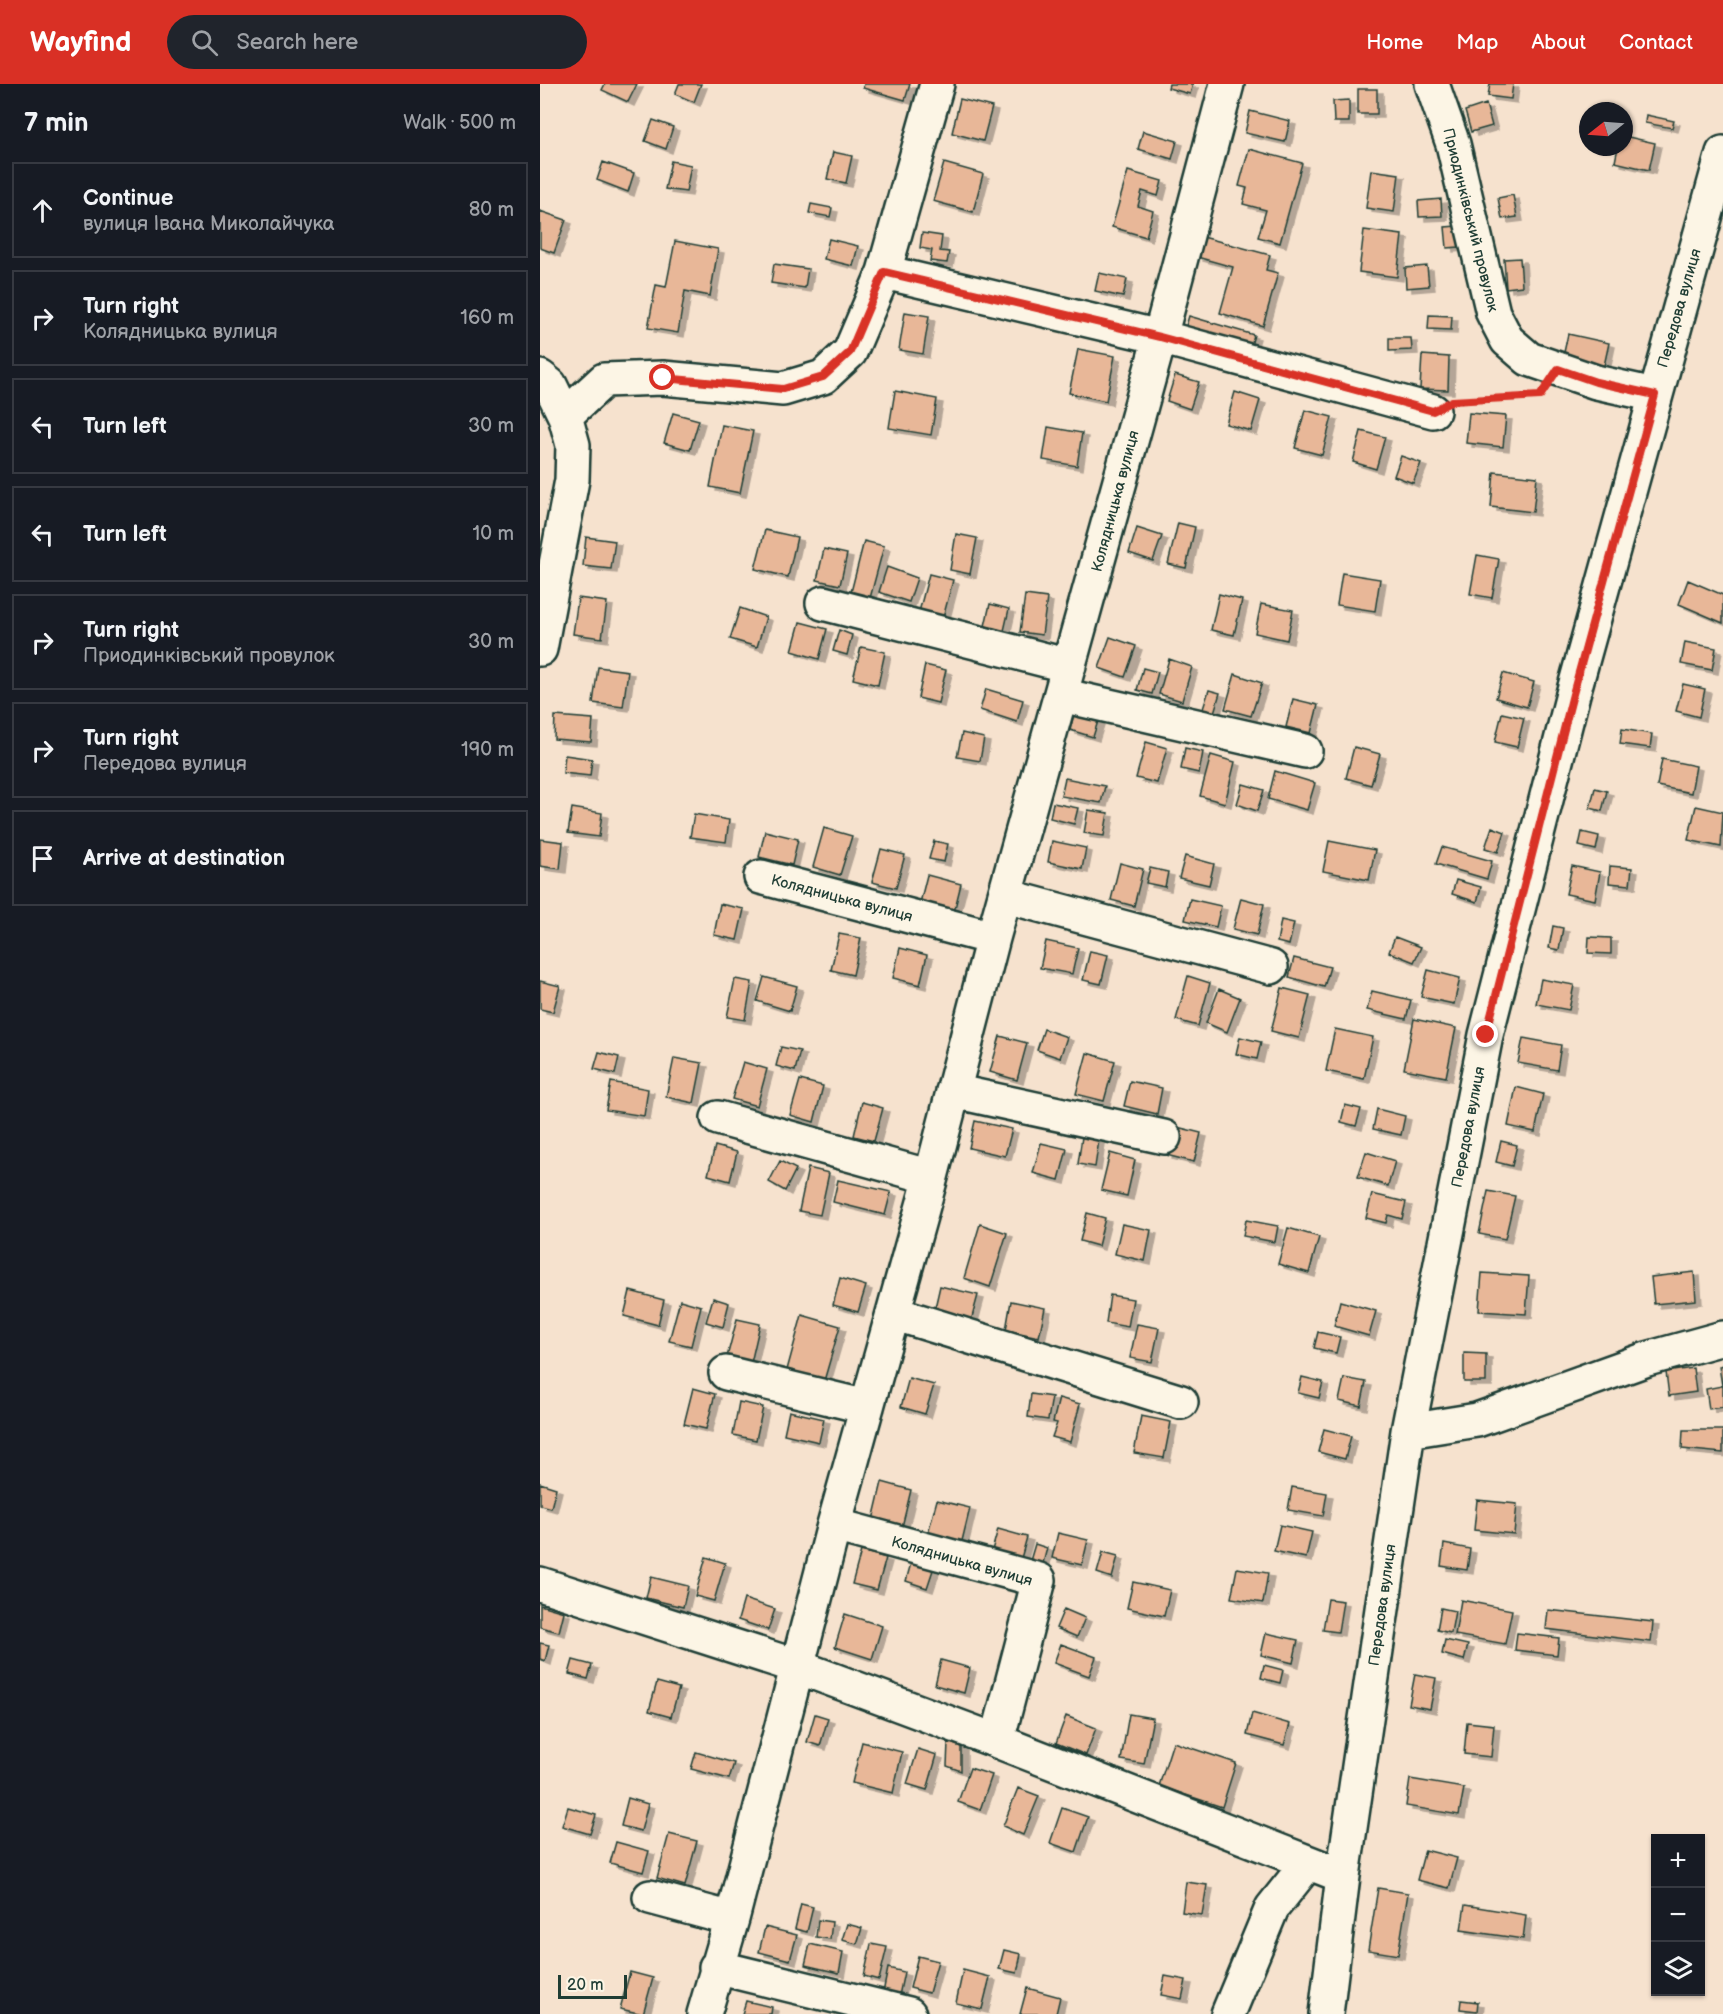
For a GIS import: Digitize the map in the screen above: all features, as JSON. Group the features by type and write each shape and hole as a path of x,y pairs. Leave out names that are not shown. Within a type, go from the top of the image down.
{"street":[{"path":"565,416 604,380 663,378 783,389 823,377 850,352 884,272 937,84"},
{"name":"Колядницька вулиця","path":"704,2014 732,1919 834,1525 932,1177 993,938 1160,337 1227,84"},
{"name":"Приодинківський провулок","path":"1432,84 1453,144 1493,313 1507,340 1529,359 1596,382 1655,395"},
{"name":"Передова вулиця","path":"1326,2014 1343,1876 1408,1431 1486,1035 1573,694 1723,153"},
{"path":"884,272 1160,337 1433,411"},
{"path":"540,377 550,385 565,416 573,445 572,480 540,649"},
{"path":"823,603 1065,681 1305,751"},
{"name":"Колядницька вулиця","path":"761,877 993,938"},
{"path":"1006,896 1270,968"},
{"path":"954,1091 1164,1137"},
{"path":"718,1118 932,1177"},
{"path":"893,1313 1181,1402"},
{"path":"1408,1431 1478,1420 1647,1359 1723,1338"},
{"path":"726,1373 867,1407"},
{"name":"Колядницька вулиця","path":"834,1525 1039,1580 998,1741"},
{"path":"540,1584 796,1666 998,1741 1343,1876"},
{"path":"1228,2014 1272,1908 1308,1863"},
{"path":"650,1897 732,1919"},
{"path":"716,1967 909,2014"}],"path":[{"path":"1433,411 1452,401 1540,396 1558,369"}],"building":[{"path":"605,84 637,84 628,102 602,90"},
{"path":"679,84 701,84 694,102 675,94"},
{"path":"864,84 910,84 905,100 863,88"},
{"path":"1169,84 1193,84 1190,94 1168,88"},
{"path":"1490,84 1513,84 1511,99 1488,96"},
{"path":"1358,89 1377,89 1377,114 1358,114"},
{"path":"960,99 992,107 983,141 952,133"},
{"path":"1349,100 1349,122 1334,122 1333,101"},
{"path":"1486,104 1492,126 1471,132 1465,111"},
{"path":"1250,111 1290,121 1285,142 1245,133"},
{"path":"1646,115 1674,121 1672,128 1645,123"},
{"path":"653,120 673,127 666,149 645,141"},
{"path":"1143,131 1177,141 1172,159 1138,149"},
{"path":"1633,138 1655,143 1649,170 1615,162 1616,156 1633,156"},
{"path":"1249,149 1302,163 1280,243 1258,237 1266,210 1243,204 1247,188 1239,186"},
{"path":"833,152 852,156 846,183 827,179"},
{"path":"671,161 691,165 686,192 665,189"},
{"path":"603,162 634,173 628,192 597,180"},
{"path":"944,163 983,174 973,212 933,201"},
{"path":"1371,170 1399,174 1394,212 1366,208"},
{"path":"1128,171 1162,181 1158,196 1142,191 1138,206 1153,211 1146,237 1112,227"},
{"path":"1513,195 1517,217 1502,219 1498,198"},
{"path":"1441,199 1442,216 1419,217 1418,201"},
{"path":"811,204 832,208 830,217 809,213"},
{"path":"540,211 566,220 554,253 540,248"},
{"path":"1457,226 1459,247 1447,248 1445,227"},
{"path":"1364,230 1402,235 1397,277 1359,272"},
{"path":"922,233 942,236 940,251 949,252 947,263 930,261 932,250 920,248"},
{"path":"1203,237 1270,255 1266,270 1278,273 1263,326 1220,313 1233,267 1197,257"},
{"path":"829,239 858,246 853,266 824,259"},
{"path":"675,241 718,249 710,296 685,291 678,333 648,328 656,285 666,287"},
{"path":"1520,258 1522,286 1506,288 1504,259"},
{"path":"774,264 808,269 805,288 771,283"},
{"path":"1427,266 1429,286 1406,288 1405,268"},
{"path":"1099,273 1127,279 1123,297 1095,291"},
{"path":"905,312 929,316 923,354 899,350"},
{"path":"1429,315 1452,316 1451,330 1428,329"},
{"path":"1189,316 1254,335 1248,355 1183,336"},
{"path":"1568,334 1609,343 1604,366 1563,357"},
{"path":"1389,338 1411,338 1412,350 1389,351"},
{"path":"1078,349 1115,356 1106,401 1069,393"},
{"path":"1422,355 1449,357 1448,390 1420,389"},
{"path":"1175,375 1199,382 1190,409 1167,401"},
{"path":"895,391 937,399 931,435 889,428"},
{"path":"1235,392 1260,400 1251,431 1226,424"},
{"path":"1305,410 1332,417 1322,455 1295,448"},
{"path":"673,413 699,420 690,450 664,443"},
{"path":"1469,413 1506,416 1503,447 1466,443"},
{"path":"722,425 753,431 740,493 710,487"},
{"path":"1048,427 1082,433 1077,466 1043,460"},
{"path":"1361,431 1385,437 1376,469 1353,462"},
{"path":"1401,456 1421,463 1413,483 1394,476"},
{"path":"1494,472 1537,477 1533,512 1491,507"},
{"path":"1178,523 1195,527 1186,568 1168,564"},
{"path":"1137,528 1162,536 1153,561 1129,553"},
{"path":"765,530 797,537 788,577 755,569"},
{"path":"956,534 977,538 970,574 950,570"},
{"path":"586,537 615,541 611,569 583,566"},
{"path":"864,541 884,546 869,602 850,596"},
{"path":"824,549 847,554 840,585 817,580"},
{"path":"1477,555 1499,559 1492,598 1470,594"},
{"path":"887,567 917,578 909,602 879,592"},
{"path":"1342,573 1380,579 1375,611 1337,605"},
{"path":"929,574 953,580 943,618 919,612"},
{"path":"1688,580 1723,595 1723,623 1679,604"},
{"path":"1219,594 1242,600 1234,635 1211,630"},
{"path":"1025,595 1047,598 1042,635 1020,632"},
{"path":"578,598 607,602 602,638 573,634"},
{"path":"990,604 1009,609 1004,631 985,626"},
{"path":"1261,604 1293,610 1287,640 1255,633"},
{"path":"740,608 766,617 757,647 730,639"},
{"path":"800,622 827,629 819,659 792,651"},
{"path":"839,630 852,635 847,655 833,651"},
{"path":"1110,637 1136,646 1125,677 1099,668"},
{"path":"1685,642 1716,648 1712,670 1681,664"},
{"path":"861,647 885,652 878,685 853,679"},
{"path":"1169,659 1192,667 1182,701 1159,694"},
{"path":"925,665 946,670 938,703 918,698"},
{"path":"598,667 628,671 623,707 593,703"},
{"path":"1143,668 1158,672 1152,694 1137,690"},
{"path":"1503,673 1534,682 1527,707 1496,698"},
{"path":"1235,674 1262,683 1251,716 1225,709"},
{"path":"1683,684 1705,689 1699,717 1676,711"},
{"path":"986,689 1023,700 1017,722 980,710"},
{"path":"1209,690 1220,693 1213,716 1202,712"},
{"path":"1293,699 1318,705 1311,733 1286,727"},
{"path":"1502,713 1524,718 1517,747 1495,742"},
{"path":"1074,714 1098,721 1093,737 1070,730"},
{"path":"555,716 593,719 591,742 554,739"},
{"path":"1622,729 1652,734 1650,748 1620,744"},
{"path":"962,733 984,738 980,761 957,757"},
{"path":"1146,742 1167,748 1157,783 1136,778"},
{"path":"1354,747 1380,754 1371,785 1346,778"},
{"path":"1185,748 1203,752 1199,773 1181,769"},
{"path":"565,755 592,759 590,776 563,773"},
{"path":"1211,755 1235,762 1225,803 1200,796"},
{"path":"1662,759 1696,766 1691,793 1657,786"},
{"path":"1275,771 1315,783 1307,810 1268,799"},
{"path":"1065,778 1105,786 1101,803 1061,796"},
{"path":"1243,784 1264,790 1257,811 1237,804"},
{"path":"1595,788 1607,791 1602,811 1590,808"},
{"path":"1053,803 1078,808 1074,824 1050,818"},
{"path":"1696,806 1723,812 1721,847 1688,840"},
{"path":"572,808 602,813 599,837 568,833"},
{"path":"1088,810 1108,813 1104,836 1084,833"},
{"path":"694,814 729,820 726,842 690,837"},
{"path":"1492,827 1505,832 1498,852 1485,848"},
{"path":"824,828 852,836 840,875 813,867"},
{"path":"765,831 798,839 792,865 759,857"},
{"path":"1582,832 1599,836 1596,850 1579,846"},
{"path":"540,839 563,842 560,869 540,866"},
{"path":"934,841 948,844 944,862 929,859"},
{"path":"1052,841 1086,848 1082,869 1048,862"},
{"path":"1329,841 1375,850 1369,880 1323,871"},
{"path":"1442,847 1492,861 1487,879 1436,864"},
{"path":"881,849 905,855 896,888 872,882"},
{"path":"1185,856 1214,864 1209,885 1179,878"},
{"path":"1120,863 1143,869 1134,906 1111,900"},
{"path":"1572,866 1600,872 1595,900 1566,894"},
{"path":"1610,866 1632,868 1630,885 1609,883"},
{"path":"1150,868 1168,872 1165,887 1146,883"},
{"path":"927,875 961,884 954,912 920,903"},
{"path":"1456,880 1481,887 1477,902 1452,894"},
{"path":"1241,898 1264,904 1257,935 1233,929"},
{"path":"1190,899 1221,906 1216,927 1185,920"},
{"path":"720,904 744,909 737,940 714,935"},
{"path":"1281,920 1294,923 1289,945 1277,942"},
{"path":"1553,926 1563,928 1559,950 1549,948"},
{"path":"839,934 861,938 853,975 831,970"},
{"path":"1395,937 1421,947 1414,962 1389,952"},
{"path":"1589,937 1611,938 1611,954 1588,953"},
{"path":"1046,941 1078,948 1072,974 1040,968"},
{"path":"900,948 927,955 920,985 893,978"},
{"path":"1090,951 1108,955 1101,984 1083,980"},
{"path":"1294,958 1330,967 1324,987 1289,977"},
{"path":"1428,970 1460,978 1454,1004 1421,997"},
{"path":"1188,976 1210,983 1198,1026 1176,1020"},
{"path":"764,977 797,986 790,1011 757,1001"},
{"path":"735,979 752,982 745,1020 727,1017"},
{"path":"1541,979 1574,985 1569,1010 1536,1004"},
{"path":"540,981 560,986 553,1012 540,1009"},
{"path":"1282,988 1310,995 1299,1038 1271,1031"},
{"path":"1219,989 1240,998 1227,1032 1206,1023"},
{"path":"1372,991 1411,1000 1406,1019 1367,1010"},
{"path":"1414,1019 1456,1028 1446,1077 1404,1069"},
{"path":"1044,1029 1067,1037 1060,1058 1037,1050"},
{"path":"1335,1029 1373,1037 1364,1079 1326,1071"},
{"path":"1000,1036 1027,1043 1017,1080 990,1072"},
{"path":"1240,1037 1261,1042 1257,1059 1236,1054"},
{"path":"1523,1038 1561,1045 1557,1070 1518,1063"},
{"path":"781,1047 800,1051 795,1071 776,1066"},
{"path":"599,1052 619,1057 615,1074 594,1069"},
{"path":"1087,1053 1115,1061 1104,1101 1076,1094"},
{"path":"674,1058 702,1063 694,1103 666,1097"},
{"path":"743,1062 767,1069 757,1106 732,1099"},
{"path":"800,1080 823,1086 814,1122 790,1115"},
{"path":"1130,1081 1162,1088 1157,1114 1124,1106"},
{"path":"611,1082 648,1089 644,1116 606,1110"},
{"path":"1516,1087 1543,1094 1535,1132 1508,1126"},
{"path":"862,1102 883,1108 874,1141 854,1136"},
{"path":"1345,1105 1361,1109 1356,1126 1341,1122"},
{"path":"1377,1109 1405,1116 1401,1135 1373,1129"},
{"path":"975,1121 1012,1129 1005,1156 969,1148"},
{"path":"1173,1126 1201,1133 1194,1162 1166,1155"},
{"path":"1082,1137 1099,1140 1095,1167 1078,1164"},
{"path":"1501,1141 1517,1145 1512,1166 1496,1162"},
{"path":"1041,1143 1067,1149 1059,1180 1033,1173"},
{"path":"715,1146 737,1152 730,1181 708,1175"},
{"path":"1366,1152 1395,1161 1388,1186 1358,1177"},
{"path":"1110,1153 1135,1160 1127,1196 1101,1190"},
{"path":"780,1161 796,1169 785,1191 769,1182"},
{"path":"808,1168 829,1173 820,1215 799,1211"},
{"path":"838,1180 891,1192 885,1215 833,1202"},
{"path":"1488,1191 1515,1196 1505,1239 1479,1234"},
{"path":"1372,1194 1406,1202 1402,1219 1388,1215 1386,1223 1366,1218"},
{"path":"1087,1213 1105,1218 1098,1246 1080,1241"},
{"path":"1246,1220 1278,1226 1275,1242 1243,1236"},
{"path":"980,1224 1007,1233 990,1287 964,1278"},
{"path":"1122,1224 1151,1230 1145,1261 1115,1254"},
{"path":"1288,1228 1319,1237 1309,1273 1278,1264"},
{"path":"1694,1272 1696,1300 1654,1304 1651,1277"},
{"path":"1482,1273 1529,1276 1526,1314 1479,1311"},
{"path":"840,1278 866,1286 858,1312 833,1305"},
{"path":"940,1286 978,1295 971,1321 934,1312"},
{"path":"630,1291 664,1300 658,1325 624,1316"},
{"path":"1110,1295 1133,1299 1128,1327 1106,1323"},
{"path":"713,1298 729,1303 723,1327 706,1322"},
{"path":"680,1300 701,1306 691,1346 669,1341"},
{"path":"1011,1301 1045,1308 1039,1337 1006,1330"},
{"path":"1340,1301 1376,1311 1369,1336 1334,1326"},
{"path":"802,1315 840,1326 824,1381 787,1370"},
{"path":"737,1319 760,1324 751,1363 727,1357"},
{"path":"1137,1324 1159,1328 1152,1362 1130,1358"},
{"path":"1318,1332 1340,1337 1336,1353 1314,1348"},
{"path":"1464,1353 1486,1354 1486,1382 1464,1382"},
{"path":"1723,1365 1723,1407 1709,1409 1706,1389 1722,1386 1719,1366"},
{"path":"1693,1368 1696,1392 1669,1396 1666,1372"},
{"path":"1302,1377 1323,1382 1319,1398 1298,1393"},
{"path":"909,1378 934,1385 925,1414 901,1407"},
{"path":"1344,1378 1366,1382 1361,1406 1339,1401"},
{"path":"693,1388 715,1394 706,1429 684,1424"},
{"path":"1031,1394 1052,1397 1048,1420 1028,1417"},
{"path":"1059,1398 1080,1404 1070,1442 1052,1437 1057,1423 1053,1422"},
{"path":"739,1402 763,1407 756,1440 733,1435"},
{"path":"789,1411 824,1419 819,1442 784,1434"},
{"path":"1141,1416 1171,1422 1164,1458 1134,1453"},
{"path":"1324,1429 1351,1436 1345,1459 1318,1452"},
{"path":"1683,1430 1723,1430 1723,1453 1682,1449"},
{"path":"882,1482 911,1490 902,1527 873,1520"},
{"path":"540,1483 556,1488 551,1508 540,1505"},
{"path":"1292,1487 1327,1493 1323,1516 1288,1510"},
{"path":"937,1500 970,1508 962,1541 928,1533"},
{"path":"1477,1500 1517,1504 1514,1534 1474,1530"},
{"path":"1280,1525 1312,1532 1306,1558 1274,1551"},
{"path":"998,1529 1027,1537 1020,1562 991,1554"},
{"path":"1058,1533 1088,1540 1082,1565 1052,1558"},
{"path":"1035,1544 1047,1548 1040,1575 1027,1571"},
{"path":"1444,1544 1470,1549 1467,1570 1441,1566"},
{"path":"861,1551 886,1558 877,1590 852,1584"},
{"path":"1103,1552 1118,1556 1112,1578 1097,1573"},
{"path":"706,1557 725,1563 714,1601 695,1596"},
{"path":"911,1563 933,1570 927,1588 906,1581"},
{"path":"1237,1568 1268,1573 1263,1603 1231,1598"},
{"path":"651,1577 688,1586 683,1607 646,1598"},
{"path":"1133,1582 1170,1590 1164,1616 1127,1608"},
{"path":"744,1599 775,1609 768,1630 738,1620"},
{"path":"1328,1599 1343,1601 1338,1632 1323,1630"},
{"path":"1461,1600 1512,1610 1505,1644 1455,1635"},
{"path":"540,1605 564,1612 559,1632 540,1627"},
{"path":"1441,1608 1455,1611 1451,1633 1437,1630"},
{"path":"1064,1609 1085,1618 1077,1637 1056,1628"},
{"path":"1548,1610 1653,1622 1651,1642 1546,1629"},
{"path":"845,1614 882,1626 872,1659 835,1647"},
{"path":"1266,1633 1298,1640 1293,1663 1261,1655"},
{"path":"1517,1633 1559,1638 1557,1655 1515,1650"},
{"path":"1445,1640 1468,1645 1464,1660 1442,1654"},
{"path":"540,1643 549,1645 545,1661 540,1659"},
{"path":"1061,1644 1096,1657 1089,1676 1054,1663"},
{"path":"573,1660 592,1665 588,1679 569,1674"},
{"path":"941,1660 970,1668 964,1693 935,1685"},
{"path":"1264,1665 1283,1670 1280,1683 1261,1678"},
{"path":"1415,1674 1436,1678 1430,1709 1409,1705"},
{"path":"657,1682 679,1688 671,1717 649,1711"},
{"path":"1252,1713 1290,1724 1284,1745 1247,1735"},
{"path":"815,1714 828,1718 820,1746 807,1742"},
{"path":"1129,1714 1153,1718 1144,1764 1121,1760"},
{"path":"1066,1716 1096,1728 1086,1755 1056,1743"},
{"path":"1467,1722 1494,1725 1491,1757 1464,1754"},
{"path":"862,1742 902,1752 893,1793 852,1783"},
{"path":"948,1742 961,1747 961,1771 947,1766"},
{"path":"1173,1742 1236,1763 1222,1807 1159,1786"},
{"path":"918,1749 937,1755 927,1790 907,1784"},
{"path":"696,1752 734,1763 729,1779 691,1769"},
{"path":"970,1768 992,1775 980,1810 958,1802"},
{"path":"1410,1779 1464,1788 1459,1815 1406,1806"},
{"path":"1018,1788 1039,1796 1023,1835 1003,1826"},
{"path":"628,1798 648,1804 641,1831 621,1826"},
{"path":"568,1807 596,1815 590,1834 562,1826"},
{"path":"1062,1808 1088,1817 1076,1852 1050,1843"},
{"path":"669,1834 697,1841 685,1886 657,1878"},
{"path":"616,1842 649,1851 643,1872 610,1863"},
{"path":"1425,1850 1457,1858 1449,1888 1417,1880"},
{"path":"1186,1882 1207,1885 1202,1915 1182,1912"},
{"path":"1378,1888 1408,1893 1398,1955 1368,1950"},
{"path":"801,1904 813,1907 807,1932 795,1929"},
{"path":"1465,1905 1526,1915 1523,1939 1461,1930"},
{"path":"818,1920 832,1922 830,1939 816,1937"},
{"path":"847,1924 862,1928 857,1944 842,1940"},
{"path":"765,1927 797,1935 790,1960 759,1952"},
{"path":"810,1944 843,1952 839,1973 805,1965"},
{"path":"871,1944 887,1947 879,1980 864,1976"},
{"path":"1004,1950 1021,1954 1017,1973 999,1969"},
{"path":"918,1956 938,1961 929,1993 910,1988"},
{"path":"888,1968 904,1972 899,1996 883,1993"},
{"path":"963,1970 990,1977 982,2009 956,2003"},
{"path":"630,1972 653,1978 643,2014 620,2009"},
{"path":"1165,1976 1186,1980 1182,1999 1161,1995"},
{"path":"1027,1988 1060,1997 1056,2014 1020,2014"},
{"path":"1461,2000 1478,2002 1477,2011 1460,2009"},
{"path":"746,2001 772,2007 771,2014 742,2014"}],"route":[{"path":"663,378 783,389 823,377 850,352 884,272 1160,337 1433,411 1452,401 1540,396 1558,369 1596,382 1655,395 1573,694 1486,1035"}]}
